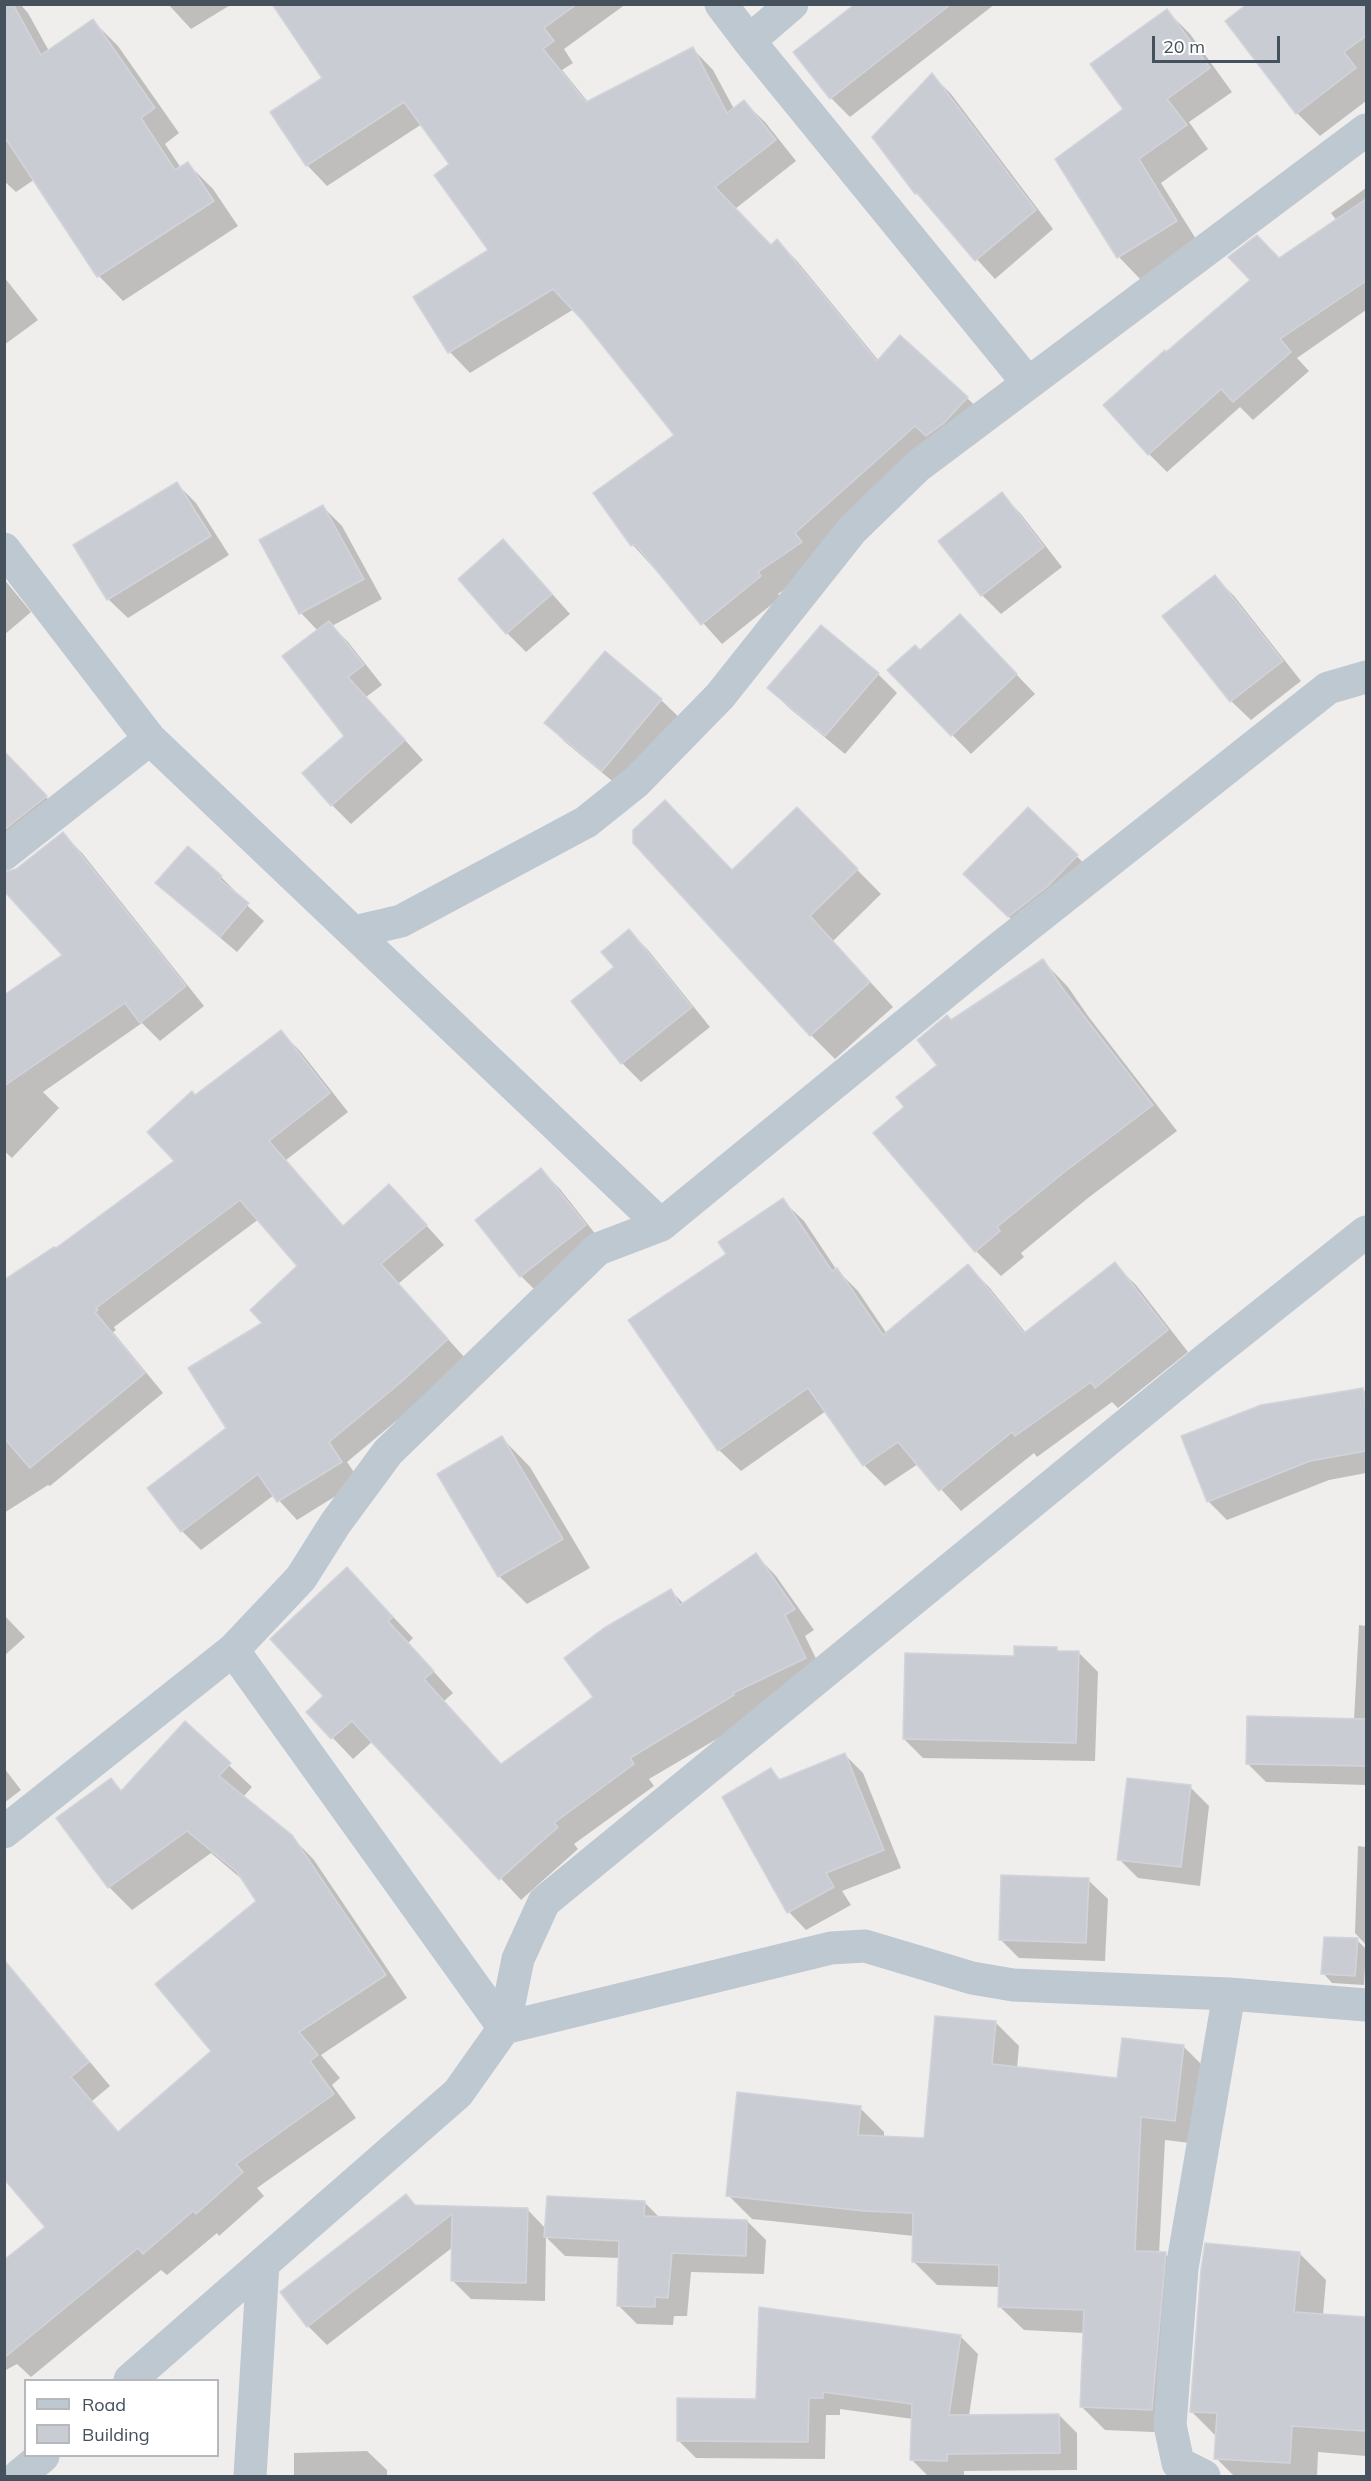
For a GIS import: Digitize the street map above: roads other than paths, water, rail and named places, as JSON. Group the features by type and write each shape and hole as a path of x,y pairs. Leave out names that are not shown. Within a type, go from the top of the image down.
{"street":[{"path":"721,4 749,42 1028,383"},
{"path":"749,42 792,4"},
{"path":"354,932 401,921 586,822 636,782 720,696 852,530 918,466 1366,130"},
{"path":"4,549 150,739 661,1225"},
{"path":"4,1832 233,1650 301,1578 335,1524 388,1452 598,1249 661,1225 992,954 1328,688 1366,677"},
{"path":"4,854 150,739"},
{"path":"131,2379 458,2093 504,2028 518,1959 544,1902 1203,1361 1366,1232"},
{"path":"233,1650 504,2028"},
{"path":"504,2028 831,1948 865,1946 972,1978 1013,1985 1229,1994 1366,2005"},
{"path":"1204,2476 1178,2463 1170,2425 1182,2268 1229,1994"},
{"path":"250,2476 263,2264"},
{"path":"19,2476 42,2457"}]}
